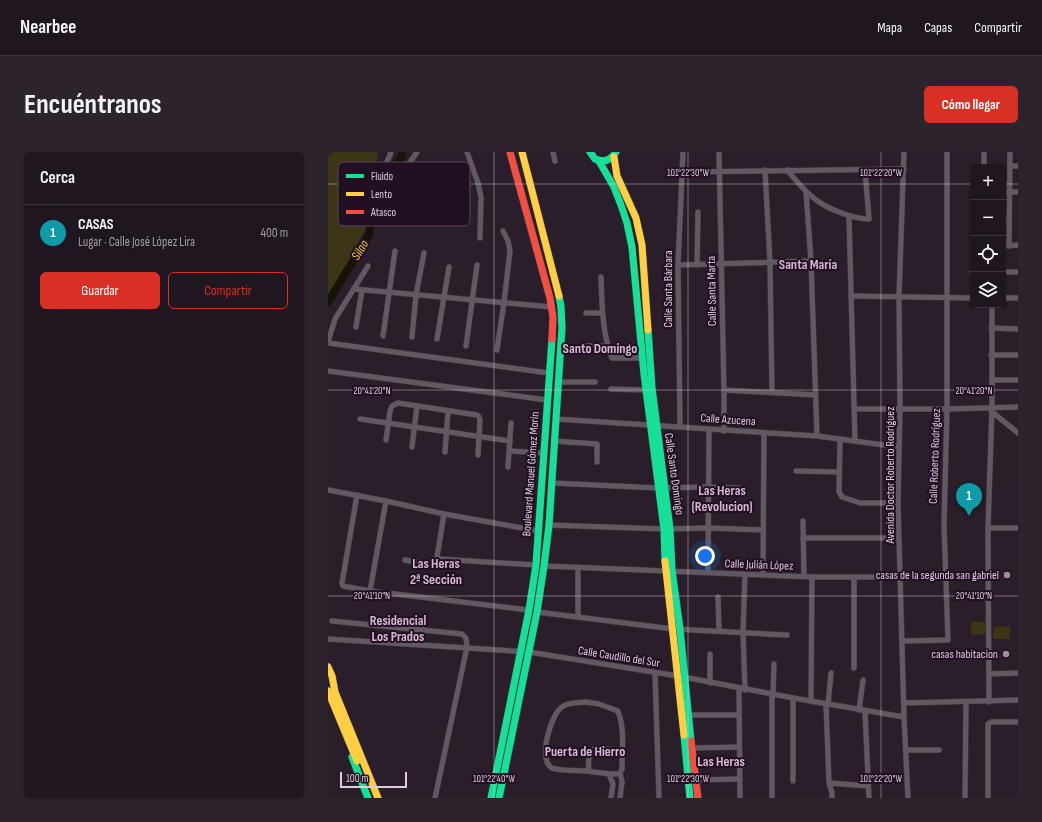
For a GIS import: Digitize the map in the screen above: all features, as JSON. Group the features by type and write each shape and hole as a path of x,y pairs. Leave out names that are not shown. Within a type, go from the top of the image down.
{"main road":[{"name":"Boulevard Manuel Gómez Morín","path":"499,798 525,652 529,610 536,565 553,326 552,307 510,152"},
{"name":"Boulevard Manuel Gómez Morín","path":"491,798 525,652 537,612 544,566 549,525 562,328 561,307 522,152"},
{"name":"Calle Santo Domingo","path":"590,152 599,162 614,187 629,229 632,247 642,358 667,529 669,570 681,677 690,798"},
{"path":"599,162 610,160 615,154"},
{"name":"Calle Santo Domingo","path":"615,154 615,168 617,176 636,218 642,245 652,388 653,425"},
{"path":"548,388 558,385"},
{"path":"328,667 332,676 335,692 380,798"},
{"name":"Calle Santo Domingo","path":"681,677 688,715 698,798"},
{"path":"328,692 373,798"},
{"path":"328,697 368,798"}],"street":[{"path":"387,162 391,152"},
{"path":"410,162 417,152"},
{"path":"467,152 478,183 481,197 480,238"},
{"path":"553,152 555,161"},
{"name":"Calle Santa Bárbara","path":"680,427 678,265 683,152"},
{"name":"Calle Santa Marta","path":"719,152 724,431"},
{"name":"Avenida Doctor Roberto Rodríguez","path":"904,152 899,296 900,409 898,503 904,717 908,798"},
{"name":"Calle Roberto Rodríguez","path":"902,641 948,640 944,525 947,409 948,152"},
{"path":"984,152 984,164"},
{"path":"1010,152 1010,246"},
{"path":"1010,166 1018,166"},
{"path":"683,172 904,169"},
{"path":"765,170 770,262 772,393"},
{"path":"787,170 816,201 849,216 869,220 865,170"},
{"path":"806,192 812,261 817,436"},
{"path":"1006,192 1018,192"},
{"path":"698,212 698,265"},
{"path":"849,216 855,441"},
{"path":"497,350 510,251 504,231"},
{"path":"1006,246 1018,245"},
{"path":"383,336 395,251"},
{"path":"412,337 416,295 424,253"},
{"path":"678,265 722,265 812,261"},
{"path":"466,346 477,265"},
{"path":"368,266 335,319 328,342 549,373"},
{"path":"437,339 449,267"},
{"path":"1006,272 1018,272"},
{"path":"601,277 602,313 608,346 612,358 642,358"},
{"path":"354,289 552,307"},
{"path":"356,327 362,290"},
{"path":"851,296 970,298"},
{"path":"1006,298 1018,298"},
{"path":"988,702 988,528 992,380 992,308"},
{"path":"586,313 602,313"},
{"path":"991,328 1018,329"},
{"path":"584,346 608,346"},
{"path":"991,354 1018,355"},
{"path":"328,371 547,400"},
{"path":"992,380 1018,380"},
{"path":"558,385 595,382"},
{"path":"611,389 646,390"},
{"path":"724,390 816,395"},
{"path":"386,440 387,423 390,411 392,406 398,403 448,412 477,415 479,417 478,455"},
{"path":"412,447 417,406"},
{"path":"854,409 991,409 1018,407"},
{"path":"991,409 1018,433"},
{"path":"445,452 448,412"},
{"path":"360,419 510,441"},
{"name":"Calle Azucena","path":"556,419 817,436 899,447"},
{"path":"508,467 511,423"},
{"path":"708,572 709,429"},
{"path":"764,433 764,574"},
{"path":"840,439 839,492 842,497 860,503 898,503"},
{"path":"554,441 597,444 597,462"},
{"path":"510,451 544,453"},
{"path":"796,471 840,472"},
{"path":"552,483 662,488 739,488"},
{"path":"328,490 539,532"},
{"path":"357,495 342,583 345,588 529,610"},
{"path":"370,591 386,501"},
{"path":"405,560 432,565 436,563 438,559 444,514"},
{"path":"803,521 804,576"},
{"path":"549,525 667,529 708,528 763,530"},
{"path":"988,528 1018,528"},
{"path":"803,538 899,538"},
{"path":"438,559 536,565"},
{"name":"Calle Julián López","path":"544,566 812,577 901,577"},
{"path":"578,567 578,617"},
{"path":"745,574 743,632 745,690"},
{"path":"811,701 812,577"},
{"path":"854,578 854,668"},
{"path":"718,597 719,631"},
{"path":"537,612 676,629 787,635"},
{"path":"332,621 462,634 466,638 467,647 435,798"},
{"name":"Calle Caudillo del Sur","path":"328,639 525,652 681,677 772,695 904,717"},
{"path":"710,654 710,683"},
{"path":"772,798 772,695 774,664"},
{"path":"831,673 827,704 829,783 832,798"},
{"path":"989,674 1018,673"},
{"path":"655,674 659,798"},
{"path":"859,710 863,680"},
{"path":"739,689 740,798"},
{"path":"793,698 793,781"},
{"path":"904,703 988,702 1018,700"},
{"path":"620,773 609,774 552,768 548,763 546,752 551,724 557,712 562,707 567,704 586,702 599,704 618,711 621,719 622,752 622,769 620,773 622,782 620,798"},
{"path":"966,702 966,798"},
{"path":"865,711 869,798"},
{"path":"688,715 739,715"},
{"path":"988,798 988,724 991,722 1018,722"},
{"path":"692,748 739,747"},
{"path":"589,771 588,765 590,753 596,748 617,750 622,752"},
{"path":"906,750 939,750"},
{"path":"609,774 613,784 611,798"},
{"path":"696,780 739,779"},
{"path":"829,783 868,786"}],"shaded area":[{"path":"328,152 378,152 376,162 338,162 338,226 366,226 328,302"},
{"path":"971,622 987,622 987,634 971,635"},
{"path":"1010,626 1010,639 993,639 994,627"}],"waterway":[{"name":"Silao","path":"398,162 402,156 402,152"},
{"name":"Silao","path":"328,302 369,235 370,226"}],"traffic: fast":[{"path":"590,152 595,159 601,161 610,159 616,152"},
{"path":"599,161 614,187 621,205 627,223 632,247 644,374 664,529 665,561"},
{"path":"499,798 537,612 549,525 562,328 559,296"},
{"path":"648,330 652,388 670,529 672,570 680,629 691,741"},
{"path":"491,798 529,610 536,565 552,339"},
{"path":"684,735 690,798"},
{"path":"352,757 368,798"}],"traffic: slow":[{"path":"522,152 559,296"},
{"path":"614,157 617,176 636,218 642,245 648,330"},
{"path":"665,561 684,735"},
{"path":"328,667 332,676 335,692 378,798"},
{"path":"328,691 357,761"}],"traffic: jam":[{"path":"510,152 550,298 553,317 552,339"},
{"path":"691,741 698,798"}],"place":[{"name":"CASAS","path":"969,516"},
{"name":"casas de la segunda san gabriel","path":"1007,575"},
{"name":"casas habitacion","path":"1006,654"}],"district":[{"name":"Santa María","path":"808,264"},
{"name":"Santo Domingo","path":"600,348"},
{"name":"Las Heras (Revolucion)","path":"722,498"},
{"name":"Las Heras 2ª Sección","path":"436,572"},
{"name":"Residencial Los Prados","path":"398,628"},
{"name":"Puerta de Hierro","path":"585,751"},
{"name":"Las Heras","path":"721,761"}]}
